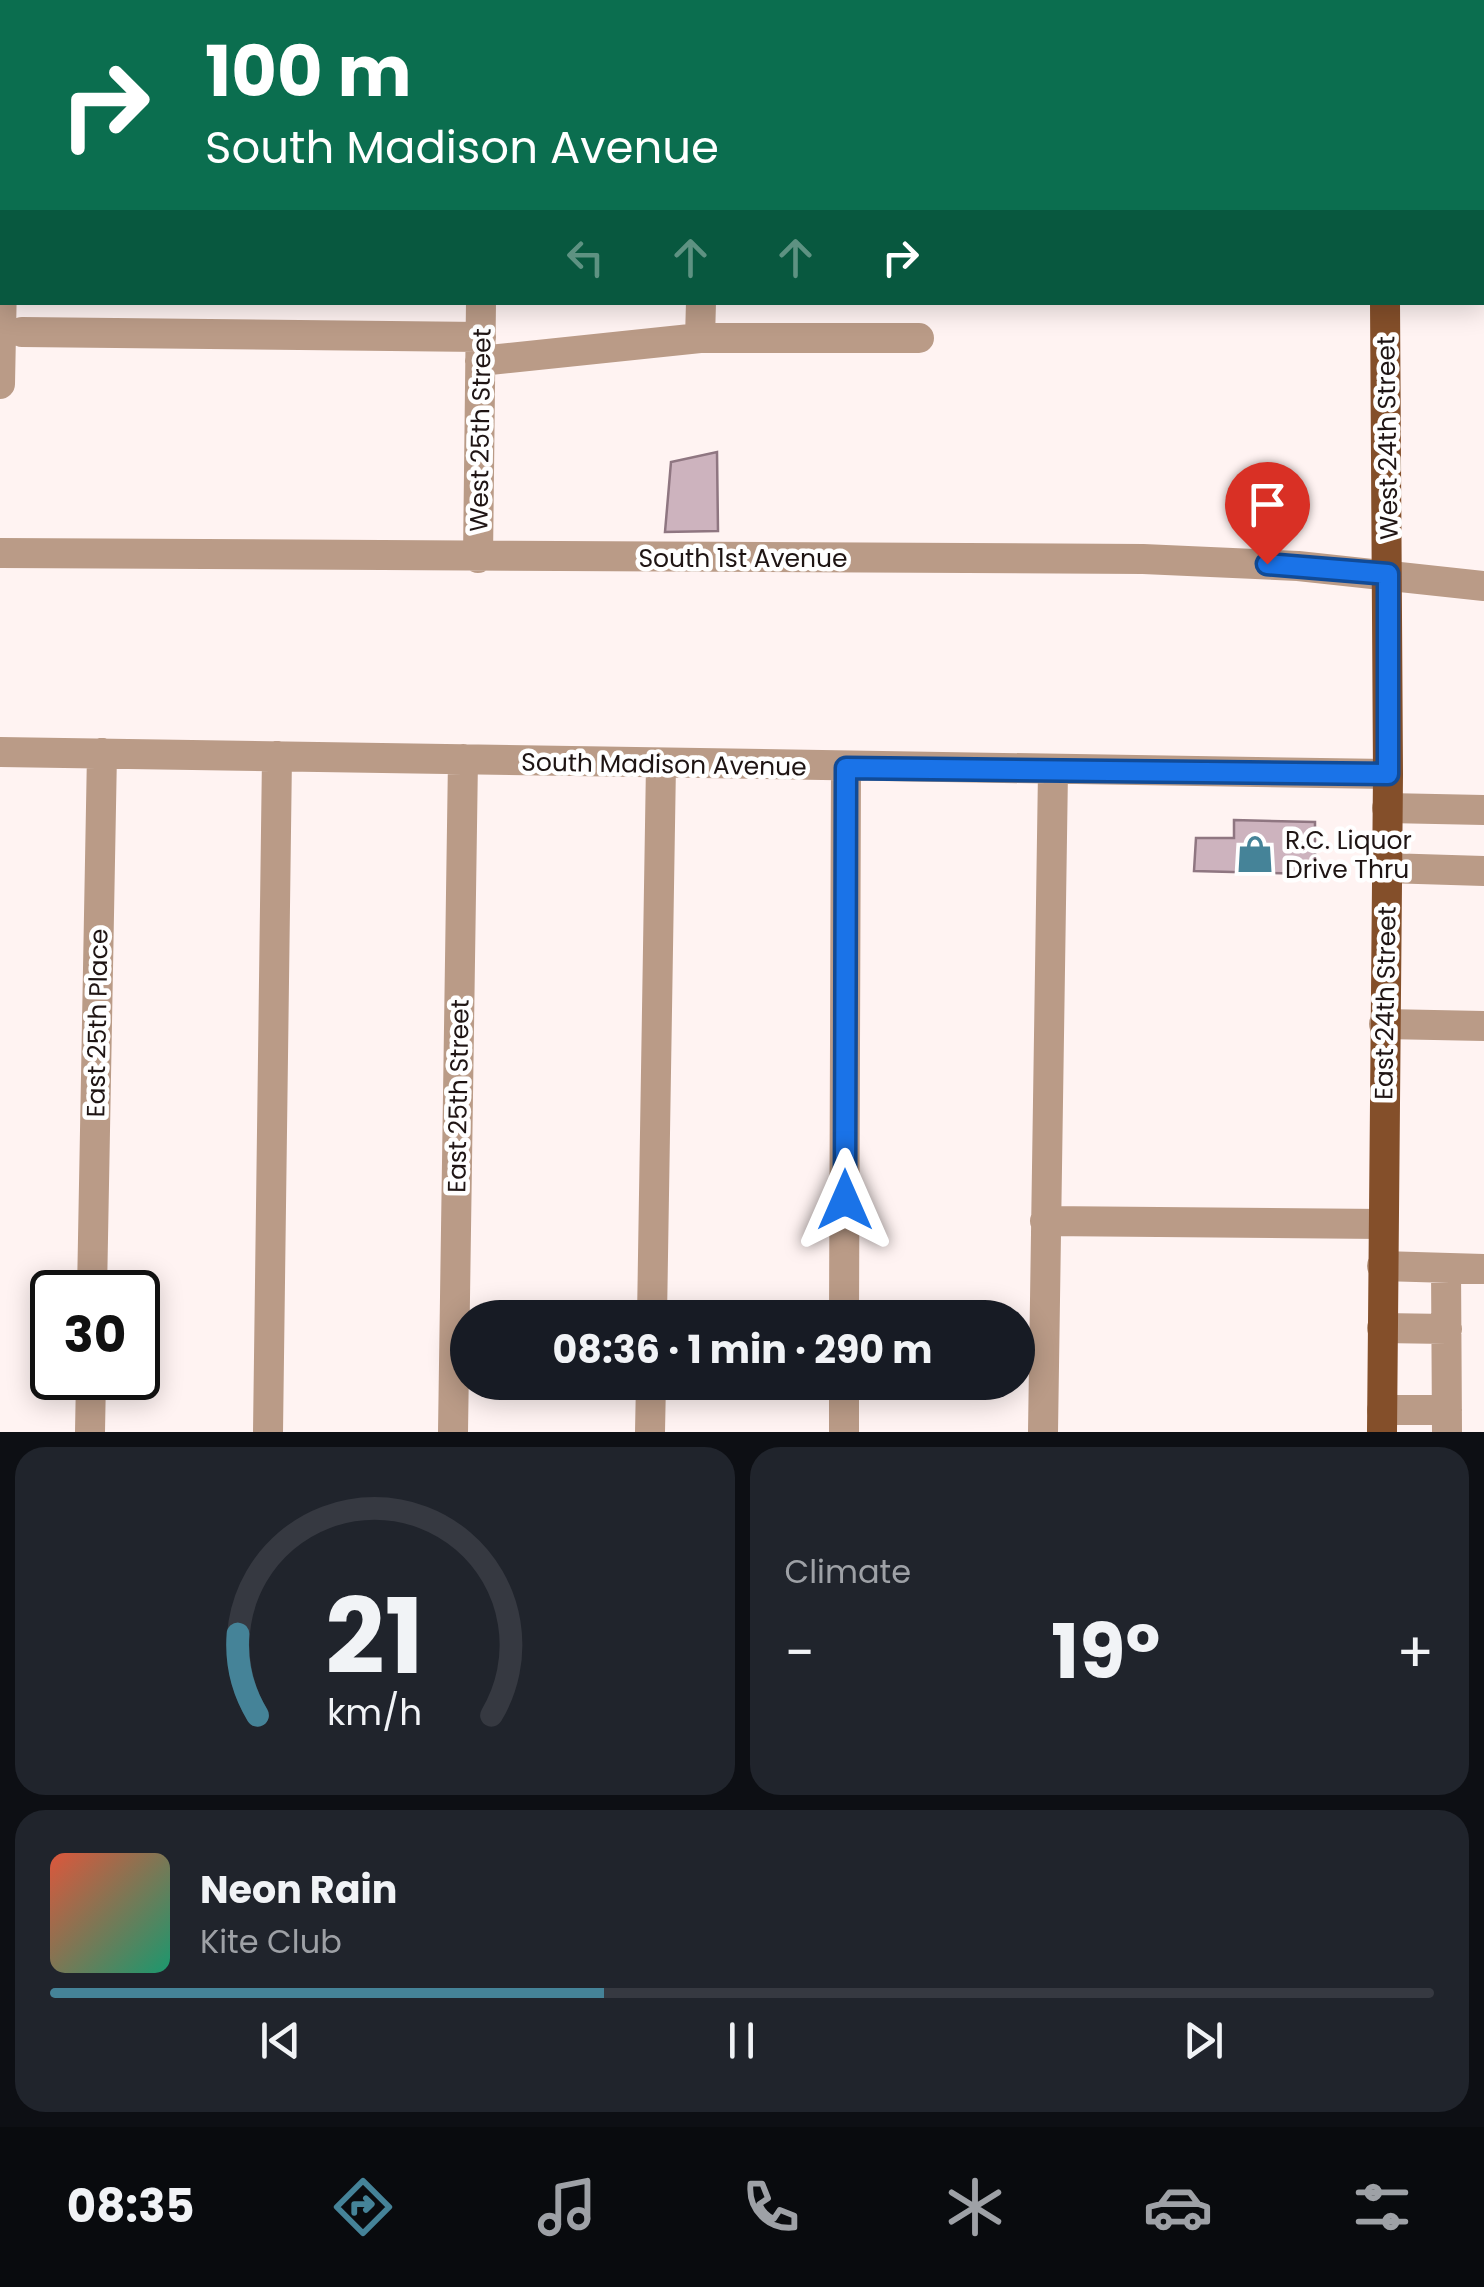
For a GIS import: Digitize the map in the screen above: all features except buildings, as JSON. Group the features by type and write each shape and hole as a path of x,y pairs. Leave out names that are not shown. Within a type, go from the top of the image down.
{"main road":[{"name":"West 24th Street","path":"1385,305 1388,574"},
{"name":"East 24th Street","path":"1382,1421 1388,574"}],"street":[{"path":"0,384 2,305"},
{"name":"West 25th Street","path":"478,558 481,305"},
{"path":"700,338 701,305"},
{"path":"22,332 481,349 700,338 920,338"},
{"name":"South 1st Avenue","path":"0,553 1143,560 1388,574 1484,586"},
{"name":"South Madison Avenue","path":"0,752 1388,774"},
{"name":"East 25th Place","path":"92,1270 102,754"},
{"path":"268,1432 277,756"},
{"name":"East 25th Street","path":"454,1432 464,760"},
{"path":"652,1300 660,764"},
{"path":"844,1300 846,768"},
{"path":"1043,1432 1053,770"},
{"path":"1387,808 1484,810"},
{"path":"1386,868 1484,871"},
{"path":"1384,1024 1484,1026"},
{"path":"1044,1221 1383,1224"},
{"path":"1382,1266 1484,1269"},
{"path":"1382,1421 1447,1421 1446,1268"},
{"path":"1382,1328 1446,1329"},
{"path":"90,1432 91,1400"},
{"path":"650,1432 651,1400"},
{"path":"844,1400 844,1432"}],"place":[{"name":"R.C. Liquor Drive Thru","path":"1255,854"}],"route":[{"path":"845,1200 846,768 1388,774 1388,574 1267,564"}]}
